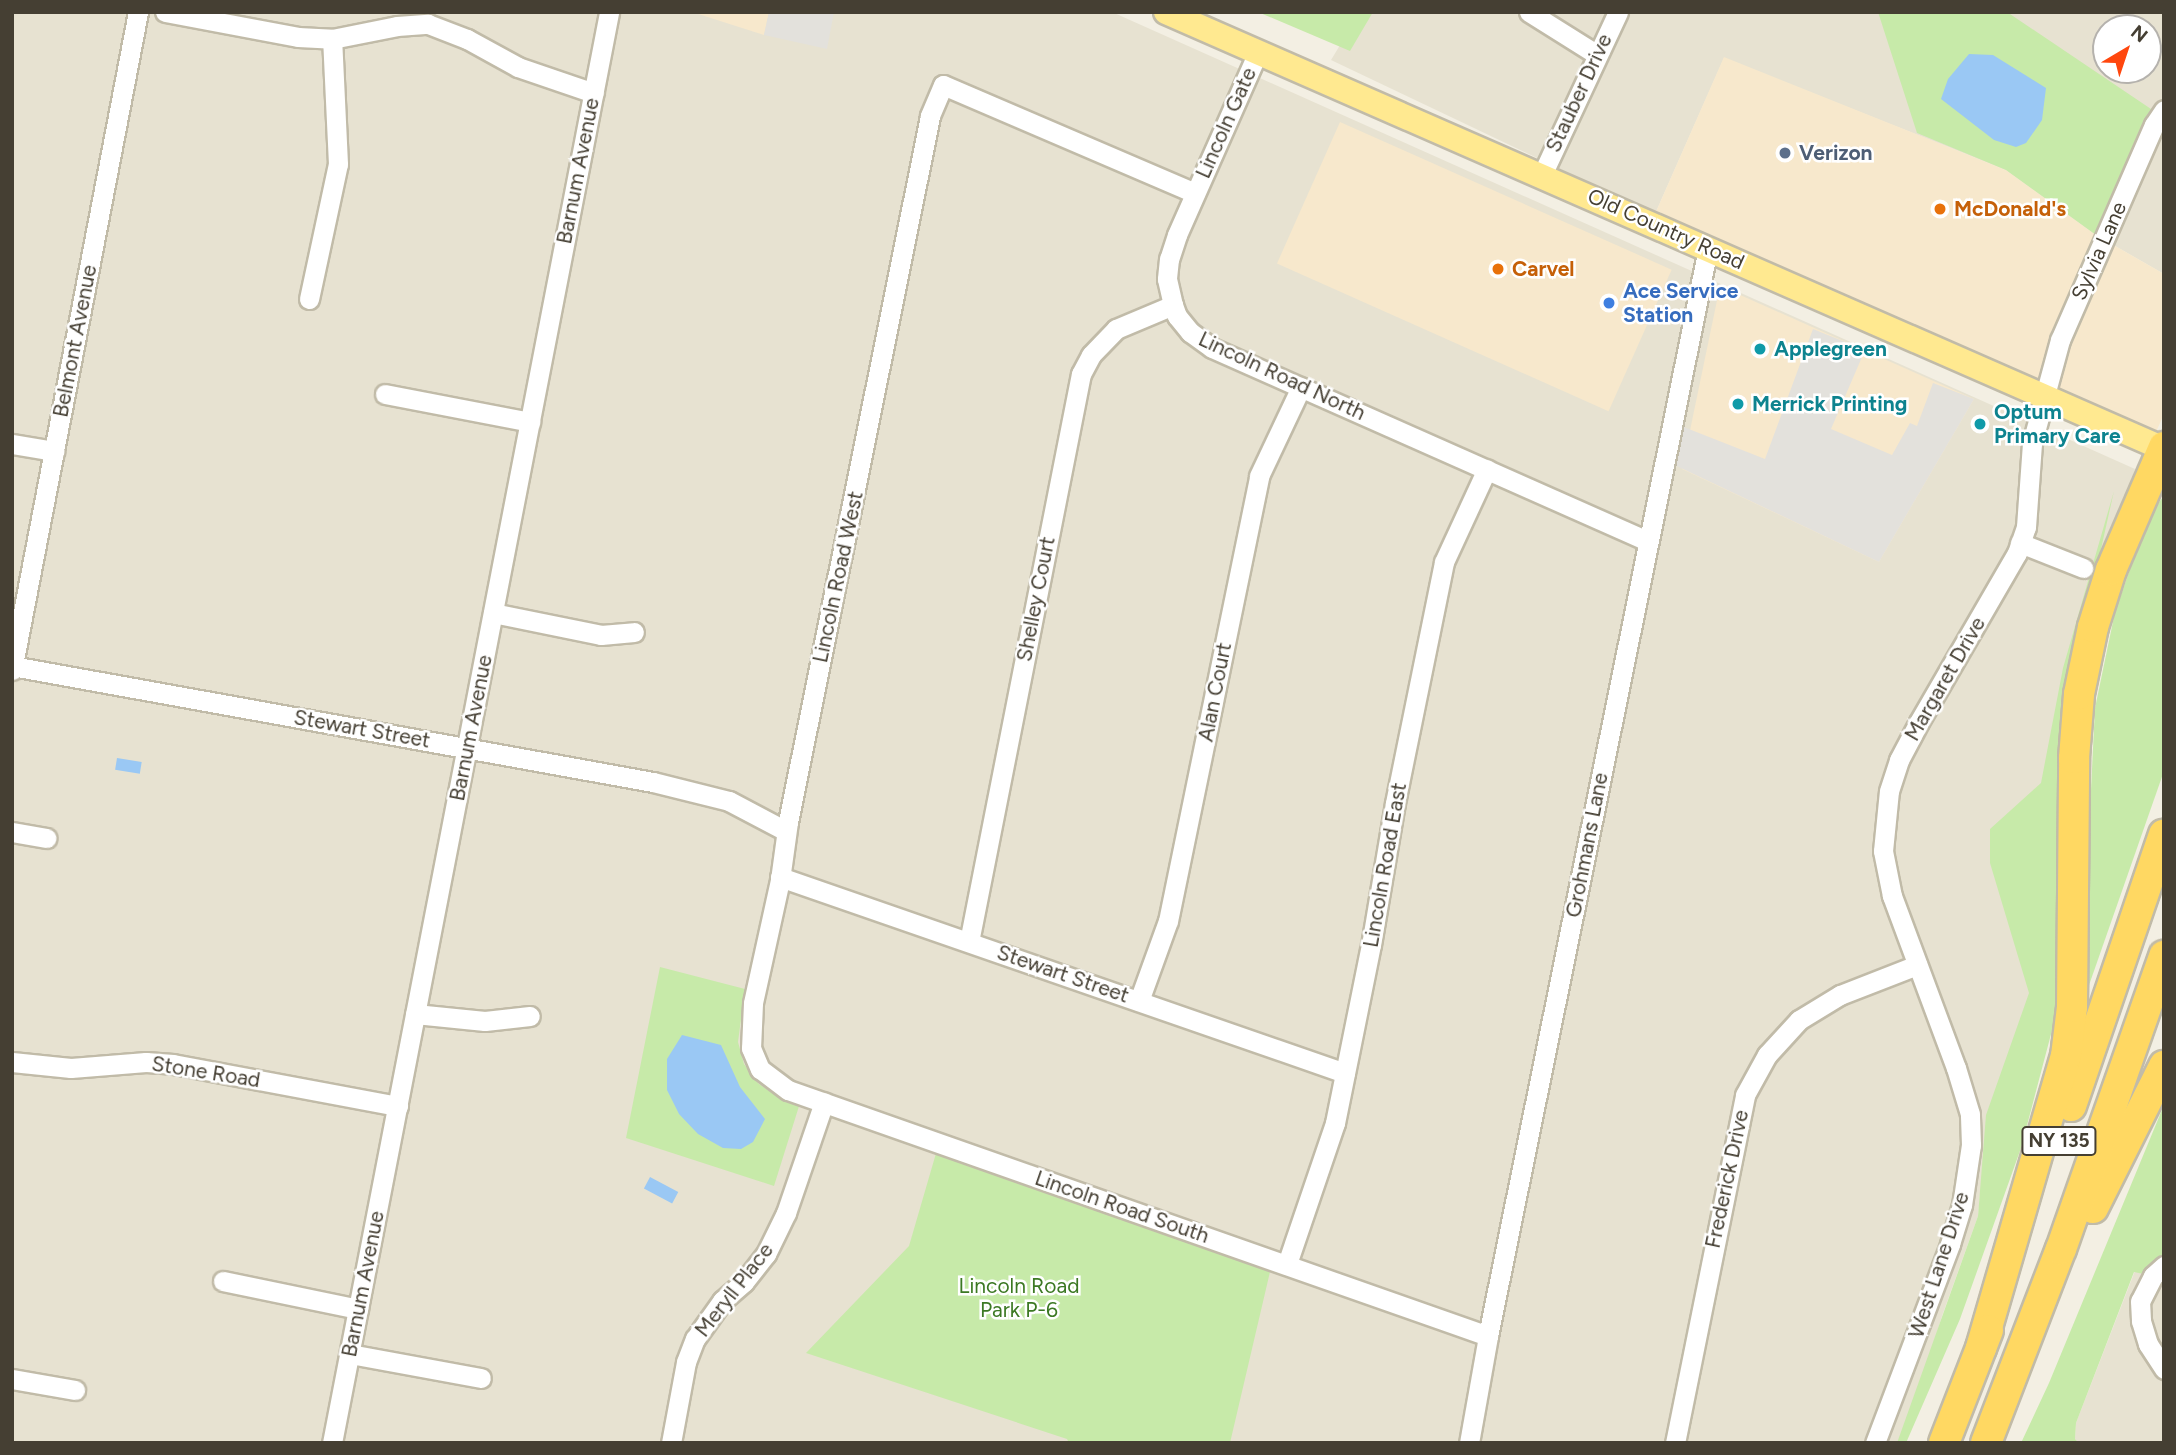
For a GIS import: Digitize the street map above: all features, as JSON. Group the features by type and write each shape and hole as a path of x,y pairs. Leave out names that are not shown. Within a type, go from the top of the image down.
{"highway":[{"path":"1981,1348 2066,1056 2072,1007 2074,758 2079,694 2093,627 2110,570 2163,448"},
{"name":"NY 135","path":"1944,1443 2068,1115 2164,835"},
{"name":"NY 135","path":"1986,1443 2105,1128 2164,956"},
{"path":"2018,1363 2164,1066"}],"main road":[{"name":"Old Country Road","path":"1169,13 2163,448"}],"street":[{"name":"Belmont Avenue","path":"13,667 138,12"},
{"path":"165,12 298,37 332,40 397,26 428,24 467,39 518,67 594,93"},
{"name":"Barnum Avenue","path":"332,1443 609,12"},
{"path":"1529,12 1596,54"},
{"name":"Stauber Drive","path":"1542,175 1596,54 1618,12"},
{"path":"309,299 338,164 332,40"},
{"name":"Lincoln Gate","path":"1195,193 1258,52"},
{"name":"Lincoln Road West","path":"760,1069 751,1048 750,1029 780,877 786,831 930,116 943,85 1195,193"},
{"name":"Sylvia Lane","path":"2044,396 2060,340 2164,110"},
{"name":"Lincoln Road North","path":"1195,193 1169,259 1167,279 1177,316 1189,332 1212,348 1648,541"},
{"name":"Grohmans Lane","path":"1469,1443 1488,1336 1708,248"},
{"name":"Shelley Court","path":"969,942 1081,374 1091,355 1116,329 1173,305"},
{"name":"Alan Court","path":"1139,1001 1168,921 1259,476 1301,387"},
{"path":"386,394 530,422"},
{"name":"Margaret Drive","path":"1917,965 1892,896 1883,851 1889,791 1904,751 2020,543 2026,527 2032,443 2044,396"},
{"path":"12,444 54,451"},
{"name":"Lincoln Road East","path":"1287,1264 1335,1123 1395,803 1444,562 1487,469"},
{"path":"2020,543 2083,568"},
{"path":"493,613 601,635 634,632"},
{"name":"Stewart Street","path":"13,667 708,794 729,801 786,831"},
{"path":"12,832 46,838"},
{"name":"Stewart Street","path":"780,877 1345,1073"},
{"name":"Frederick Drive","path":"1675,1443 1745,1095 1767,1055 1800,1020 1840,995 1917,965"},
{"name":"West Lane Drive","path":"1875,1443 1950,1244 1969,1170 1970,1114 1917,965"},
{"path":"415,1014 485,1021 530,1016"},
{"name":"Stone Road","path":"12,1062 71,1068 146,1062 173,1064 398,1106"},
{"name":"Lincoln Road South","path":"760,1069 771,1081 788,1090 1488,1336"},
{"name":"Meryll Place","path":"671,1443 686,1362 695,1339 722,1301 744,1282 766,1255 786,1213 824,1101"},
{"path":"2164,1266 2140,1301 2141,1321 2148,1344 2164,1369"},
{"path":"223,1281 358,1308"},
{"path":"349,1354 481,1378"},
{"path":"12,1379 75,1390"}],"shaded area":[{"path":"12,12 1112,12 2135,469 2063,678 2040,1000 1980,1194 1978,1216 1942,1316 1903,1443 12,1443"},
{"path":"692,12 769,12 764,35"},
{"path":"769,12 834,12 827,49 764,35"},
{"path":"1360,12 2164,12 2164,274 2096,235 2006,170 1724,58 1655,214 1331,60"},
{"path":"1724,57 2006,170 2096,235 2164,274 2164,414 2152,441 1655,214"},
{"path":"1340,122 1672,270 1609,411 1277,264"},
{"path":"1720,286 1974,399 1879,562 1682,469"},
{"path":"1813,329 1865,350 1831,429 1892,455 1910,423 1917,426 1933,383 1974,399 1879,562 1664,460 1671,422 1765,459"},
{"path":"2164,1196 2164,1443 2079,1443 2075,1439 2076,1423"}],"green space":[{"path":"1258,12 1373,12 1350,51"},
{"path":"1878,12 2007,12 2092,69 2092,84 2114,84 2151,109 2096,235 2006,170 1917,133"},
{"path":"2114,491 2073,674 2060,1000 2021,1148 1960,1319 1906,1443 1897,1443 1978,1216 1986,1115 2029,993 1990,863 1990,829 2041,783 2063,668"},
{"path":"2164,496 2164,771 2088,988 2086,891 2095,708 2115,612 2149,514"},
{"path":"660,967 745,989 738,1042 744,1064 759,1084 777,1096 800,1103 774,1186 626,1138"},
{"path":"2164,1105 2164,1267 2153,1276 2134,1272 2076,1423 2075,1439 2079,1443 2021,1443 2049,1383"},
{"name":"Lincoln Road Park P-6","path":"939,1143 1273,1259 1230,1443 1069,1443 1067,1439 806,1353 909,1246"}],"water":[{"path":"1969,54 1993,55 2046,88 2042,120 2026,143 2016,147 1994,140 1941,99 1948,79"},
{"path":"117,758 142,762 140,774 115,770"},
{"path":"682,1035 721,1045 740,1087 765,1119 753,1142 741,1149 723,1148 698,1134 679,1114 667,1090 667,1059"},
{"path":"650,1177 678,1192 672,1204 644,1188"}],"place":[{"name":"Verizon","path":"1785,153"},
{"name":"McDonald's","path":"1940,209"},
{"name":"Carvel","path":"1498,269"},
{"name":"Ace Service Station","path":"1609,303"},
{"name":"Applegreen","path":"1760,349"},
{"name":"Merrick Printing","path":"1738,404"},
{"name":"Optum Primary Care","path":"1980,424"}]}
